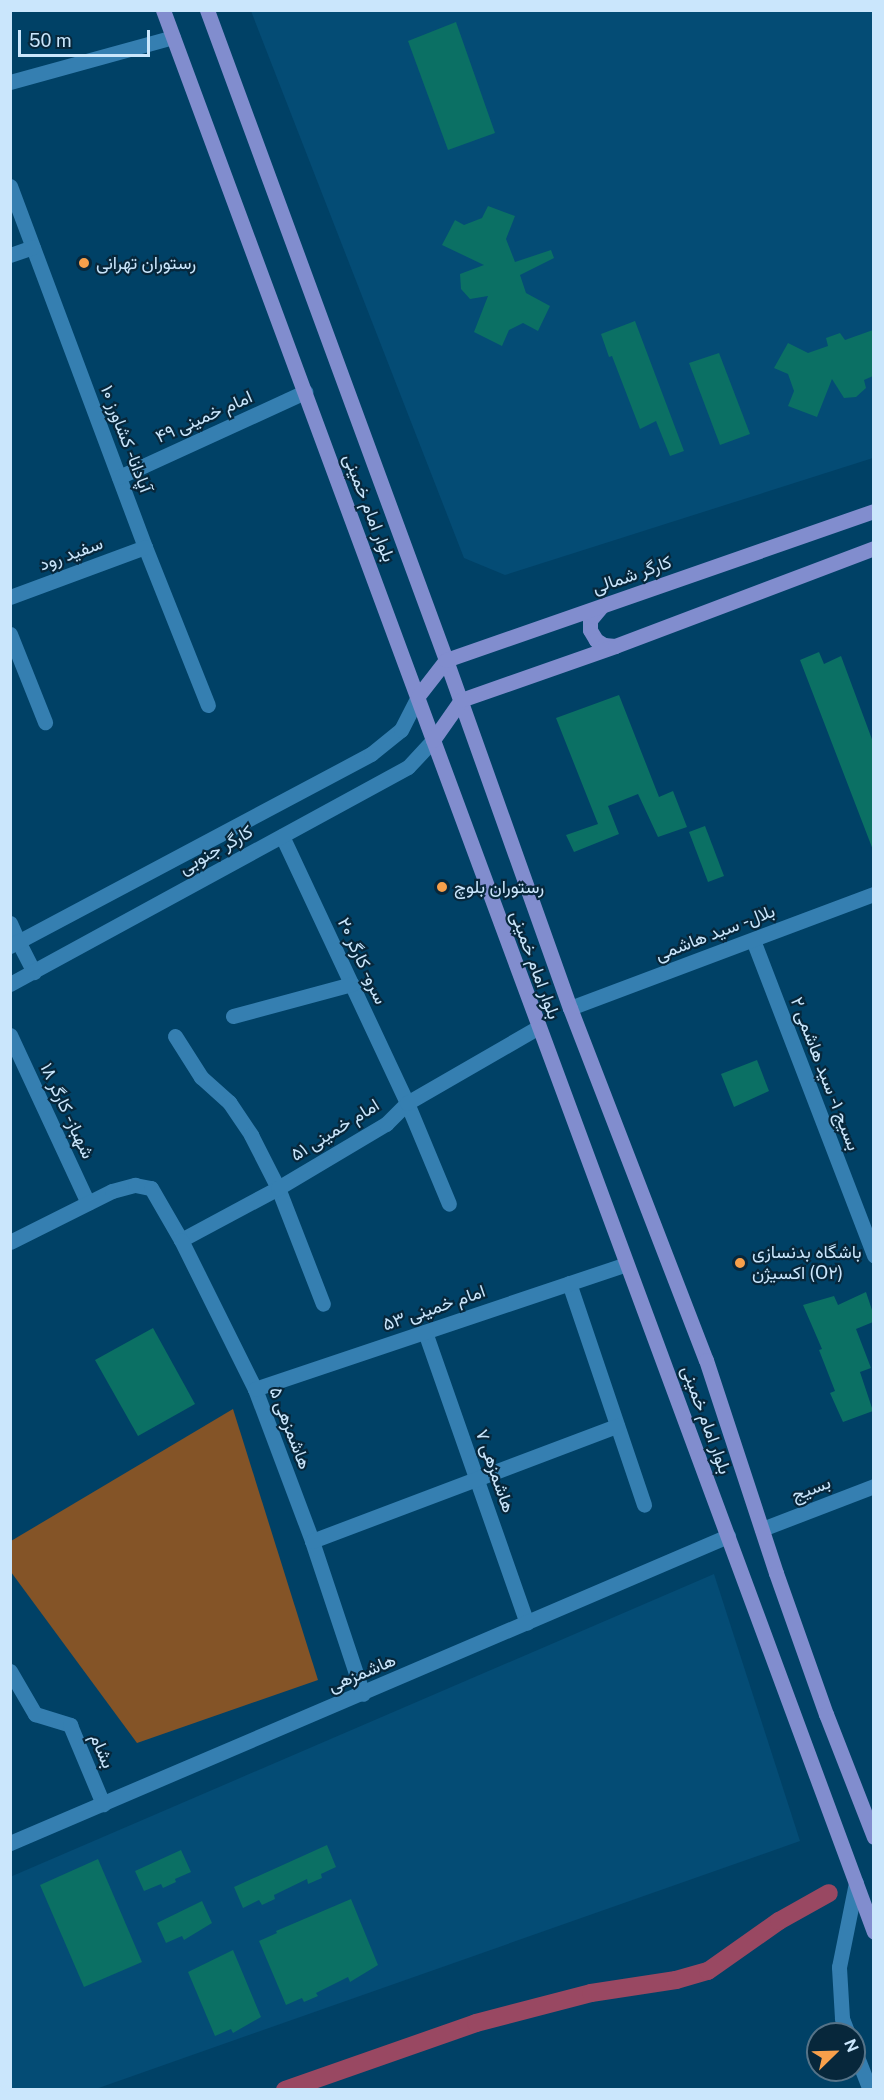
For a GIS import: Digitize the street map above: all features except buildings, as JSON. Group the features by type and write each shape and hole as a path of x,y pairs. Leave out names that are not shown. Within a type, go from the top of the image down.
{"main road":[{"name":"بلوار امام خمینی","path":"163,10 418,696 537,1028 728,1536 873,1932"},
{"name":"بلوار امام خمینی","path":"207,10 461,700 570,1008 706,1360 826,1714 872,1831"},
{"name":"کارگر شمالی","path":"446,660 873,511"},
{"path":"434,740 461,700 615,646 873,548"},
{"path":"603,605 595,611 590,620 591,630 596,640 604,645 615,646"},
{"path":"418,696 446,660"}],"street":[{"path":"10,82 173,37"},
{"name":"آپادانا - کشاورز ۱۰","path":"10,186 145,547 208,705"},
{"path":"10,255 33,247"},
{"name":"امام خمینی ۴۹","path":"119,477 304,392"},
{"name":"سفید رود","path":"10,597 145,547"},
{"path":"10,634 45,722"},
{"name":"کارگر جنوبی","path":"14,944 371,754 401,730 418,696"},
{"name":"کارگر جنوبی","path":"10,984 408,767 434,740"},
{"name":"سرو - کارگر ۲۰","path":"282,836 407,1103 449,1203"},
{"name":"بلال - سید هاشمی","path":"570,1008 873,894"},
{"path":"10,923 14,944 34,972"},
{"name":"بسیج ۱ - سید هاشمی ۲","path":"753,940 873,1256"},
{"path":"233,1016 352,984"},
{"name":"امام خمینی ۵۱","path":"181,1240 278,1188 386,1124 407,1103 537,1028"},
{"name":"شهباز - کارگر ۱۸","path":"10,1035 88,1203"},
{"path":"175,1036 201,1077 229,1102 251,1135 278,1188 323,1304"},
{"name":"هاشمزهی ۵","path":"88,1203 112,1191 135,1185 151,1188 181,1240 255,1389 312,1541 363,1694"},
{"path":"10,1242 88,1203"},
{"name":"امام خمینی ۵۳","path":"255,1389 626,1264"},
{"path":"569,1283 644,1505"},
{"name":"هاشمزهی ۷","path":"425,1332 527,1623"},
{"path":"312,1541 617,1426"},
{"name":"بسیج","path":"762,1529 873,1486"},
{"name":"هاشمزهی","path":"10,1843 728,1536"},
{"name":"بشام","path":"10,1671 36,1714 70,1725 103,1804"},
{"path":"844,2022 839,1967 856,1882"}],"shaded area":[{"path":"251,11 873,11 873,458 505,575 464,558"},
{"path":"233,1409 318,1680 137,1743 11,1572 11,1541"},
{"path":"714,1574 800,1841 93,2090 11,2089 10,1877"}],"waterway":[{"path":"285,2090 476,2023 591,1993 676,1980 708,1971 779,1921 829,1893"}],"place":[{"name":"رستوران تهرانی","path":"84,263"},
{"name":"رستوران بلوچ","path":"442,887"},
{"name":"باشگاه بدنسازی اکسیژن (O۲)","path":"740,1263"}]}
